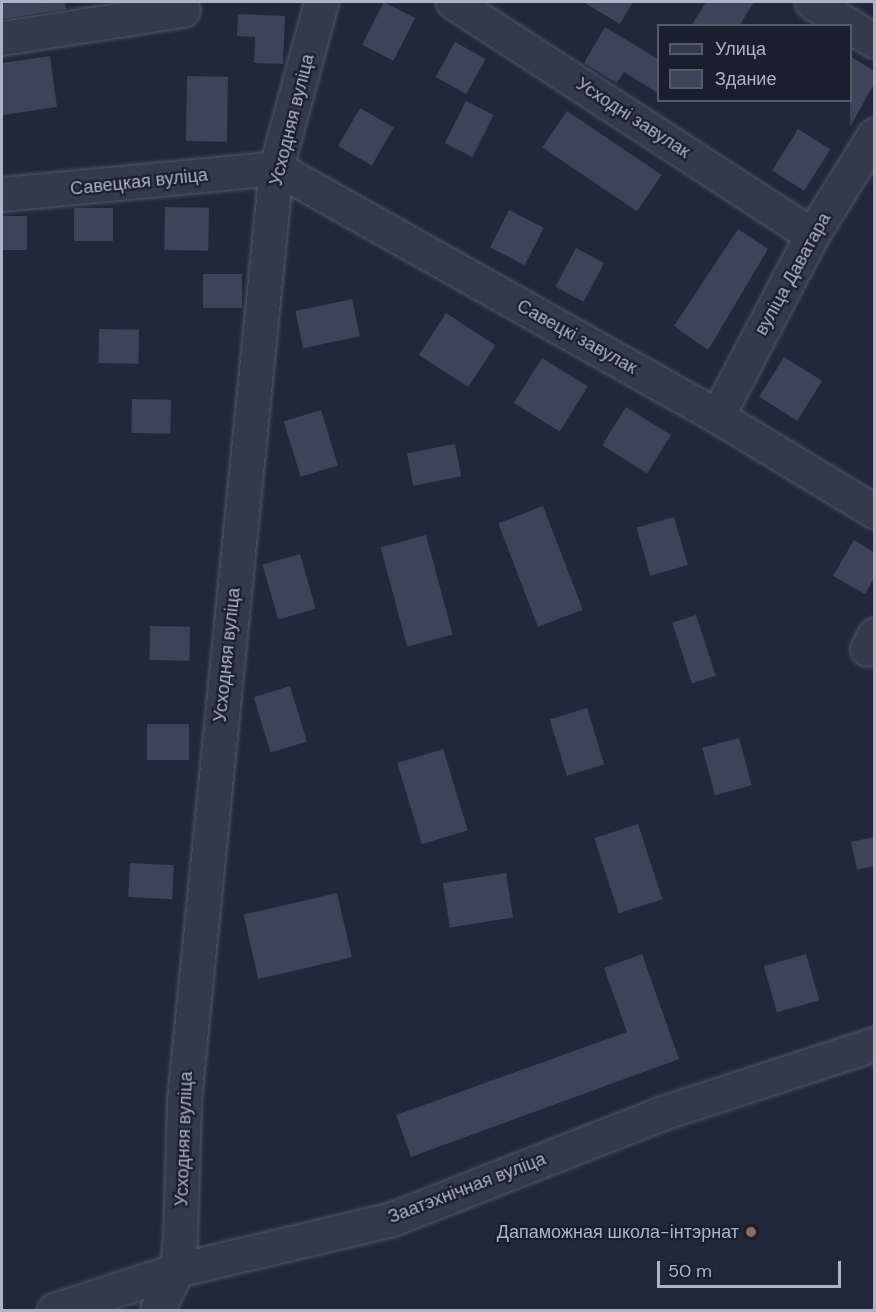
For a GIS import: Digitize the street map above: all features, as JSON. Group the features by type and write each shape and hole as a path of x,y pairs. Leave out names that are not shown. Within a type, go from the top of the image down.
{"street":[{"name":"Усходняя вуліца","path":"158,1311 177,1270 183,1100 276,168 321,2"},
{"name":"Усходні завулак","path":"453,2 812,235"},
{"path":"812,2 847,24"},
{"path":"2,38 183,10"},
{"path":"852,27 874,41"},
{"name":"вуліца Даватара","path":"717,416 812,235 874,135"},
{"name":"Савецкая вуліца","path":"2,194 276,168"},
{"name":"Савецкі завулак","path":"276,168 717,416 874,511"},
{"name":"Заатэхнічная вуліца","path":"54,1311 177,1270 392,1219 662,1113 874,1044"}],"building":[{"path":"2,2 65,2 66,9 2,19"},
{"path":"384,2 415,18 393,61 362,45"},
{"path":"583,2 633,2 620,24"},
{"path":"706,2 754,2 740,24 692,24"},
{"path":"238,14 285,16 283,64 254,63 255,37 237,36"},
{"path":"605,27 657,58 657,92 624,72 617,83 584,63"},
{"path":"455,42 486,59 466,94 436,77"},
{"path":"50,56 57,107 2,115 2,63"},
{"path":"852,57 874,71 874,84 850,127"},
{"path":"187,76 228,77 227,142 186,141"},
{"path":"466,101 494,115 472,157 445,143"},
{"path":"360,108 394,128 372,166 338,146"},
{"path":"567,111 662,175 637,211 542,147"},
{"path":"798,129 830,149 804,191 772,171"},
{"path":"165,207 209,208 208,251 164,250"},
{"path":"74,208 113,208 113,241 74,241"},
{"path":"509,210 544,228 525,265 490,247"},
{"path":"2,216 27,216 27,250 2,250"},
{"path":"738,229 768,249 708,350 674,326"},
{"path":"576,248 604,263 584,302 555,287"},
{"path":"203,274 242,274 242,308 203,308"},
{"path":"352,299 360,336 303,348 295,311"},
{"path":"446,313 495,345 468,387 419,355"},
{"path":"99,329 139,330 138,364 98,363"},
{"path":"784,357 822,381 797,421 759,397"},
{"path":"542,358 588,387 560,432 514,403"},
{"path":"132,399 171,400 170,434 131,433"},
{"path":"626,407 671,435 647,473 602,445"},
{"path":"321,410 338,465 301,477 284,421"},
{"path":"455,444 461,476 413,486 407,453"},
{"path":"543,506 583,610 538,627 498,523"},
{"path":"674,517 688,565 650,576 637,528"},
{"path":"426,535 453,634 407,647 381,547"},
{"path":"854,540 874,552 874,578 865,594 833,576"},
{"path":"300,554 316,609 278,620 263,565"},
{"path":"696,615 716,676 692,684 672,623"},
{"path":"150,626 190,627 189,661 149,660"},
{"path":"290,686 307,741 271,753 254,697"},
{"path":"587,708 604,764 567,776 550,719"},
{"path":"147,724 189,724 189,760 147,760"},
{"path":"739,738 752,785 715,795 702,748"},
{"path":"443,749 468,830 422,844 397,763"},
{"path":"638,824 662,899 619,913 594,838"},
{"path":"874,837 874,866 857,870 851,842"},
{"path":"130,863 174,865 172,899 128,897"},
{"path":"506,873 513,917 450,927 443,883"},
{"path":"337,893 352,957 258,979 243,915"},
{"path":"642,954 679,1059 411,1157 396,1115 627,1032 604,968"},
{"path":"806,954 819,1000 777,1012 764,966"}],"place":[{"name":"Дапаможная школа-інтэрнат","path":"751,1232"}]}
